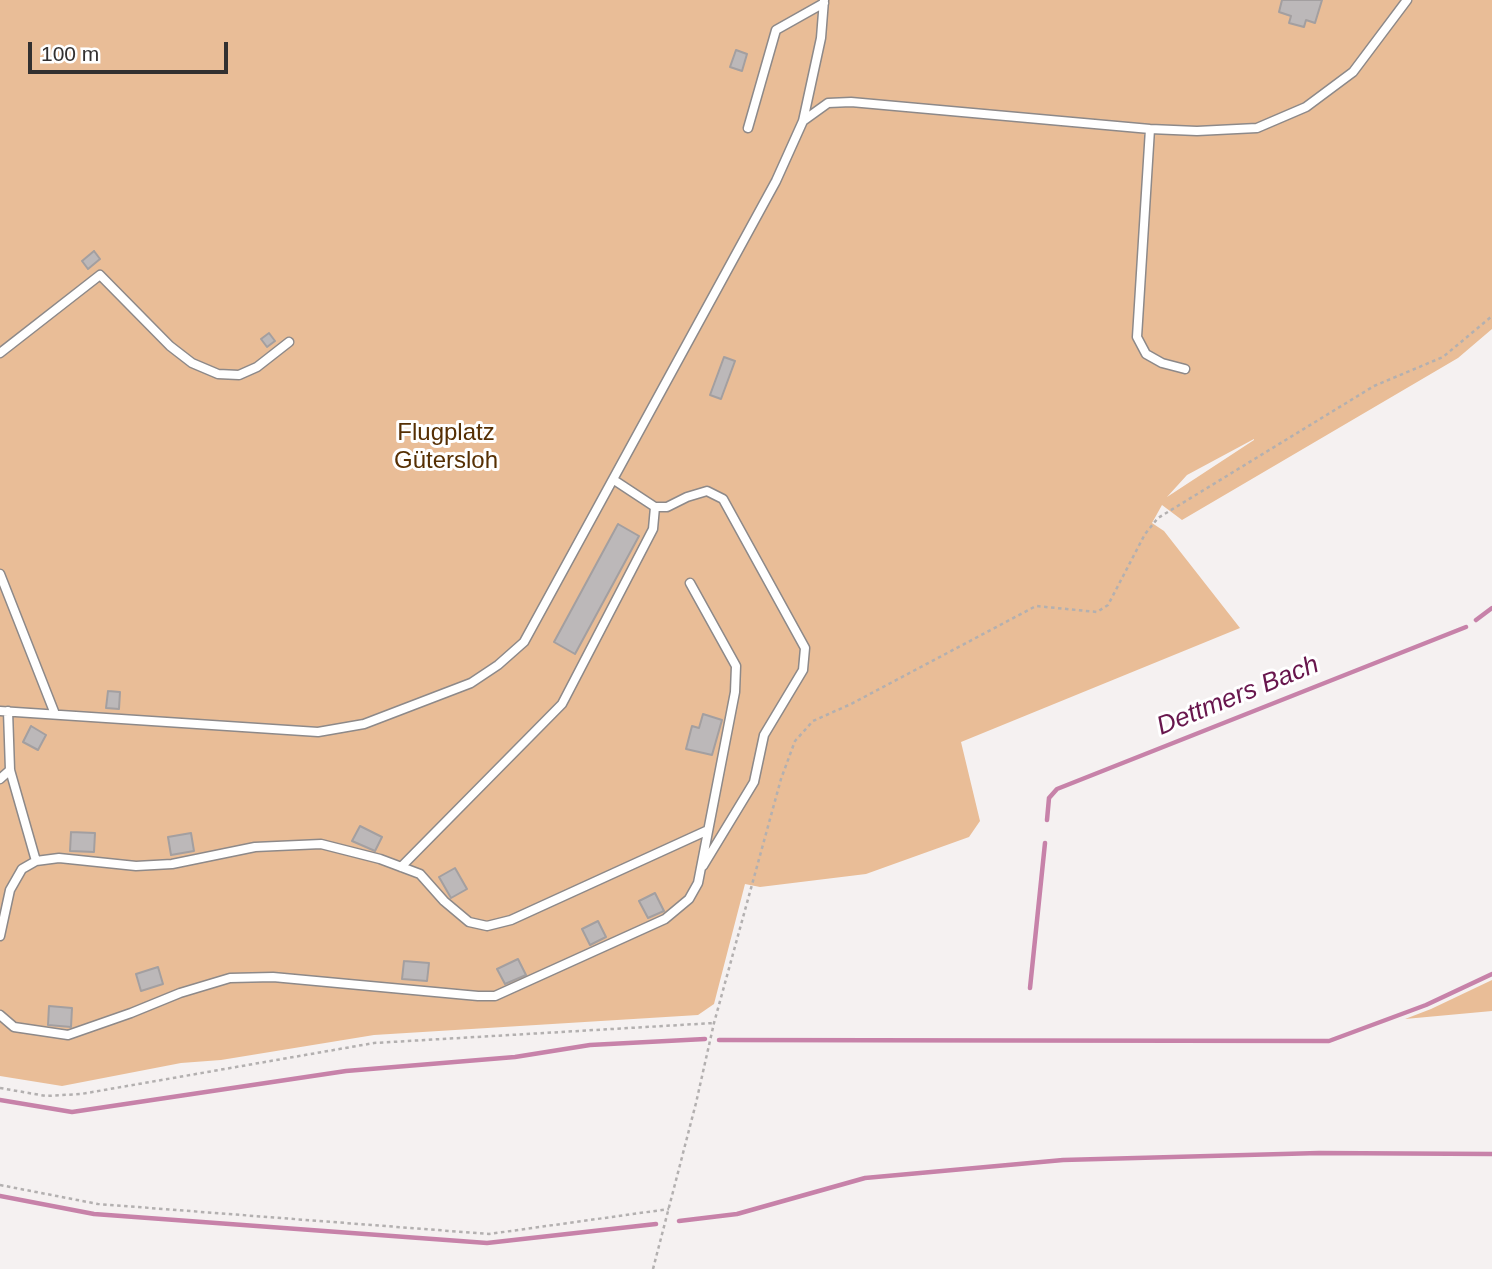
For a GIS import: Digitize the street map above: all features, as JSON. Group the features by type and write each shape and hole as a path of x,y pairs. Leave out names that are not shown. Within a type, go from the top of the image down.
{"lane":[{"path":"803,121 828,103 851,102 1150,129 1197,131 1257,128 1306,107 1353,72 1408,0"},
{"path":"36,861 10,770 4,711 318,733 364,724 471,683 498,665 524,642 776,181 803,121 821,38 824,2"},
{"path":"748,128 776,30 824,2"},
{"path":"1150,129 1138,337 1146,354 1162,363 1185,369"},
{"path":"0,353 100,275 170,346 192,363 218,374 239,375 257,367 289,342"},
{"path":"614,480 655,507 667,507 707,491 723,499 805,648 803,670 764,735 754,782 700,869"},
{"path":"401,867 562,704 653,529 655,507"},
{"path":"0,574 55,714"},
{"path":"0,1015 14,1027 68,1035 180,993 230,978 273,977 495,996 665,919 689,899 698,883 735,692 736,666 690,583"},
{"path":"0,779 10,770"},
{"path":"0,936 10,890 22,869 36,861 58,858 136,866 172,864 255,847 321,844 380,859 421,874 444,901 469,922 486,926 511,920 706,831"}],"path":[{"path":"653,1269 714,1023 781,779 795,741 813,721 851,704 1036,606 1097,612 1108,605 1145,534 1158,518 1374,386 1443,357 1492,316"},
{"path":"0,1088 46,1096 81,1094 374,1043 714,1023"},
{"path":"0,1185 98,1204 489,1234 669,1209"}],"green space":[{"name":"Flugplatz Gütersloh","path":"0,0 1492,0 1492,329 1458,358 1182,520 1162,505 1152,523 1164,531 1240,628 961,742 980,821 969,837 866,874 760,887 745,884 714,1004 698,1015 374,1035 221,1060 181,1063 62,1086 0,1076","holes":["1254,440 1167,497 1187,475"]},
{"path":"1492,980 1492,1011 1405,1019 1431,1009"}],"building":[{"path":"1282,0 1322,0 1315,23 1306,20 1304,27 1289,23 1291,16 1279,12"},
{"path":"736,50 747,54 742,71 730,67"},
{"path":"94,251 100,259 88,269 82,261"},
{"path":"269,333 275,341 267,347 261,339"},
{"path":"724,357 735,361 721,399 710,395"},
{"path":"618,524 639,536 575,654 554,642"},
{"path":"108,691 120,692 119,709 106,708"},
{"path":"703,714 722,720 712,755 686,749 692,726 699,728"},
{"path":"31,726 46,735 38,750 23,742"},
{"path":"360,826 382,837 375,851 352,841"},
{"path":"71,832 95,833 94,852 70,851"},
{"path":"191,833 194,851 171,855 168,837"},
{"path":"455,868 467,889 451,898 439,877"},
{"path":"655,893 664,911 648,918 639,901"},
{"path":"598,921 606,937 590,945 582,929"},
{"path":"518,959 526,975 505,984 497,969"},
{"path":"404,961 429,963 427,981 402,979"},
{"path":"158,967 163,984 141,991 136,974"},
{"path":"49,1006 72,1008 71,1027 48,1025"}],"waterway":[{"name":"Dettmers Bach","path":"1476,620 1492,608"},
{"name":"Dettmers Bach","path":"1047,820 1049,798 1057,789 1466,627"},
{"name":"Dettmers Bach","path":"1030,988 1045,843"},
{"path":"719,1040 1329,1041 1426,1005 1492,974"},
{"path":"0,1100 72,1112 346,1071 515,1057 590,1045 705,1039"},
{"path":"679,1221 737,1214 865,1178 1063,1160 1319,1153 1492,1154"},
{"path":"0,1196 94,1214 487,1243 656,1224"}]}
